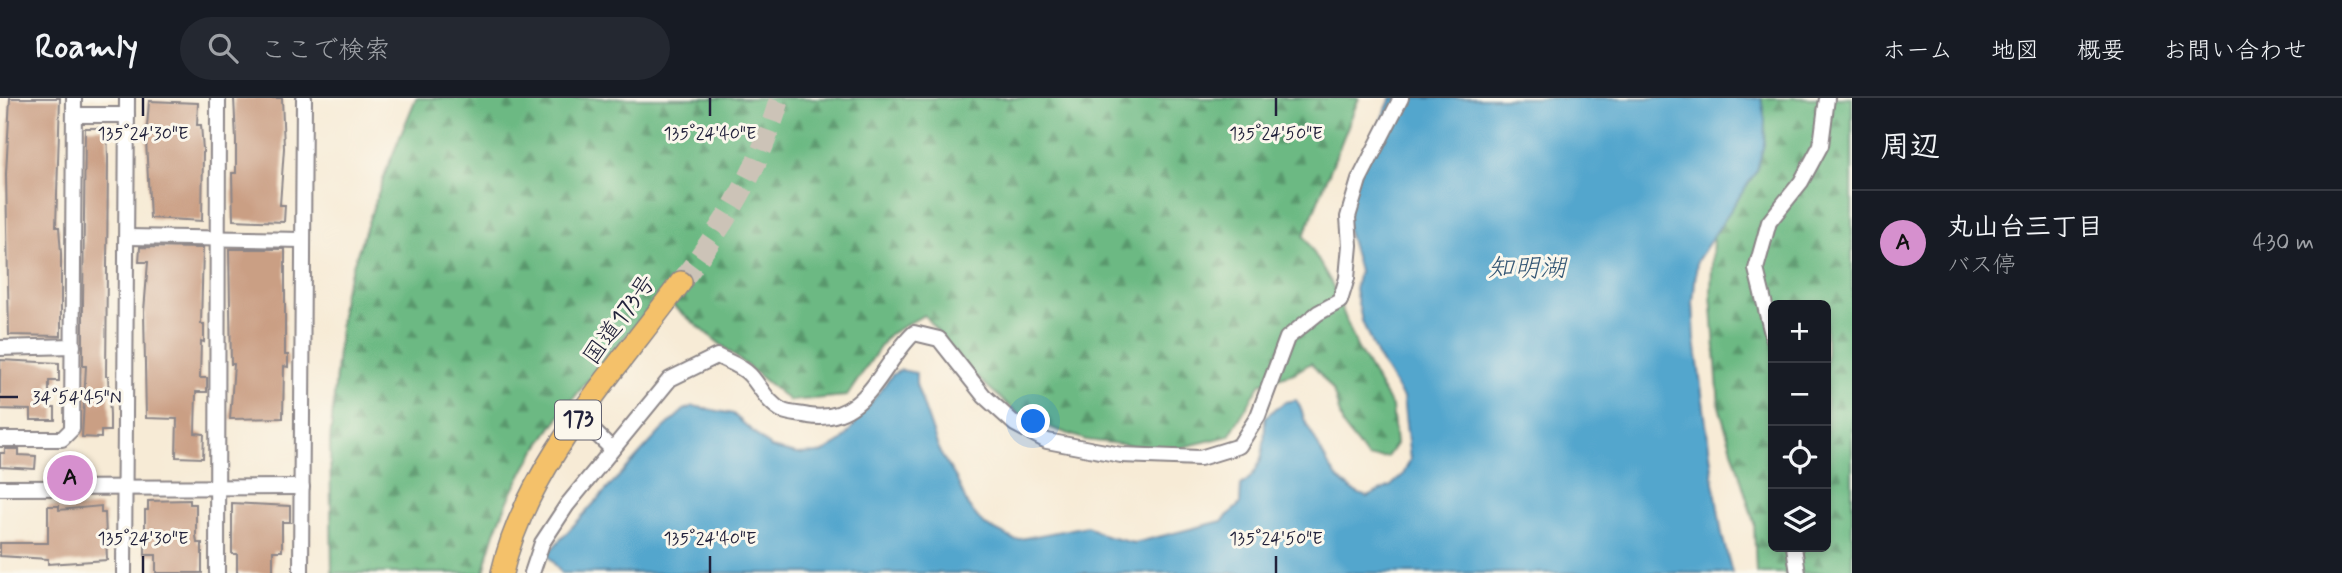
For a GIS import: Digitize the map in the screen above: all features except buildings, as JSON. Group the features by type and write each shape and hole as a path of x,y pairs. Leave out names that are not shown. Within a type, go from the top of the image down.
{"highway":[{"name":"国道173号","path":"502,573 520,518 538,480 580,418 681,282"}],"street":[{"path":"0,439 62,439 72,429 74,98"},
{"path":"124,573 127,98"},
{"path":"217,573 218,98"},
{"path":"301,573 304,98"},
{"path":"532,573 542,543 567,505 670,379 717,356 748,373 762,394 783,411 816,417 838,415 863,400 902,344 914,333 939,339 984,396 1015,424 1047,441 1121,455 1200,458 1240,446 1258,416 1287,338 1318,313 1340,301 1348,267 1348,217 1359,180 1401,98"},
{"path":"1768,318 1756,269 1769,222 1801,182 1821,145 1827,98"},
{"path":"74,115 127,115"},
{"path":"127,237 303,240"},
{"path":"0,348 72,346"},
{"path":"580,418 612,449"},
{"path":"0,488 302,487"},
{"path":"1795,552 1798,573"}],"green space":[{"path":"416,98 1359,98 1304,236 1332,284 1357,347 1392,407 1396,444 1387,457 1368,458 1343,426 1333,390 1311,363 1294,373 1261,383 1229,436 1171,450 1086,440 1023,418 970,371 924,315 888,335 847,396 790,401 661,296 579,391 531,459 511,495 495,533 484,573 332,573 330,443 343,294 386,171"},
{"path":"1746,98 1852,98 1852,573 1756,573 1754,523 1719,406 1711,293 1714,207"}],"water":[{"name":"知明湖","path":"1391,98 1761,98 1765,120 1764,144 1757,170 1697,261 1693,302 1695,340 1712,469 1722,535 1732,573 561,573 547,554 662,430 684,410 693,406 733,414 771,448 796,454 822,453 842,441 892,375 901,370 916,373 916,384 940,453 956,478 968,506 983,524 1015,540 1087,526 1105,536 1134,543 1222,521 1240,504 1241,485 1255,472 1259,463 1264,446 1265,417 1285,402 1296,400 1324,458 1345,485 1367,497 1391,486 1403,475 1410,460 1403,398 1376,354 1362,321 1355,290 1359,271 1344,217 1349,193"}],"tunnel":[{"path":"681,282 740,195 761,150 780,98"}],"place":[{"name":"丸山台三丁目","path":"70,478"}]}
